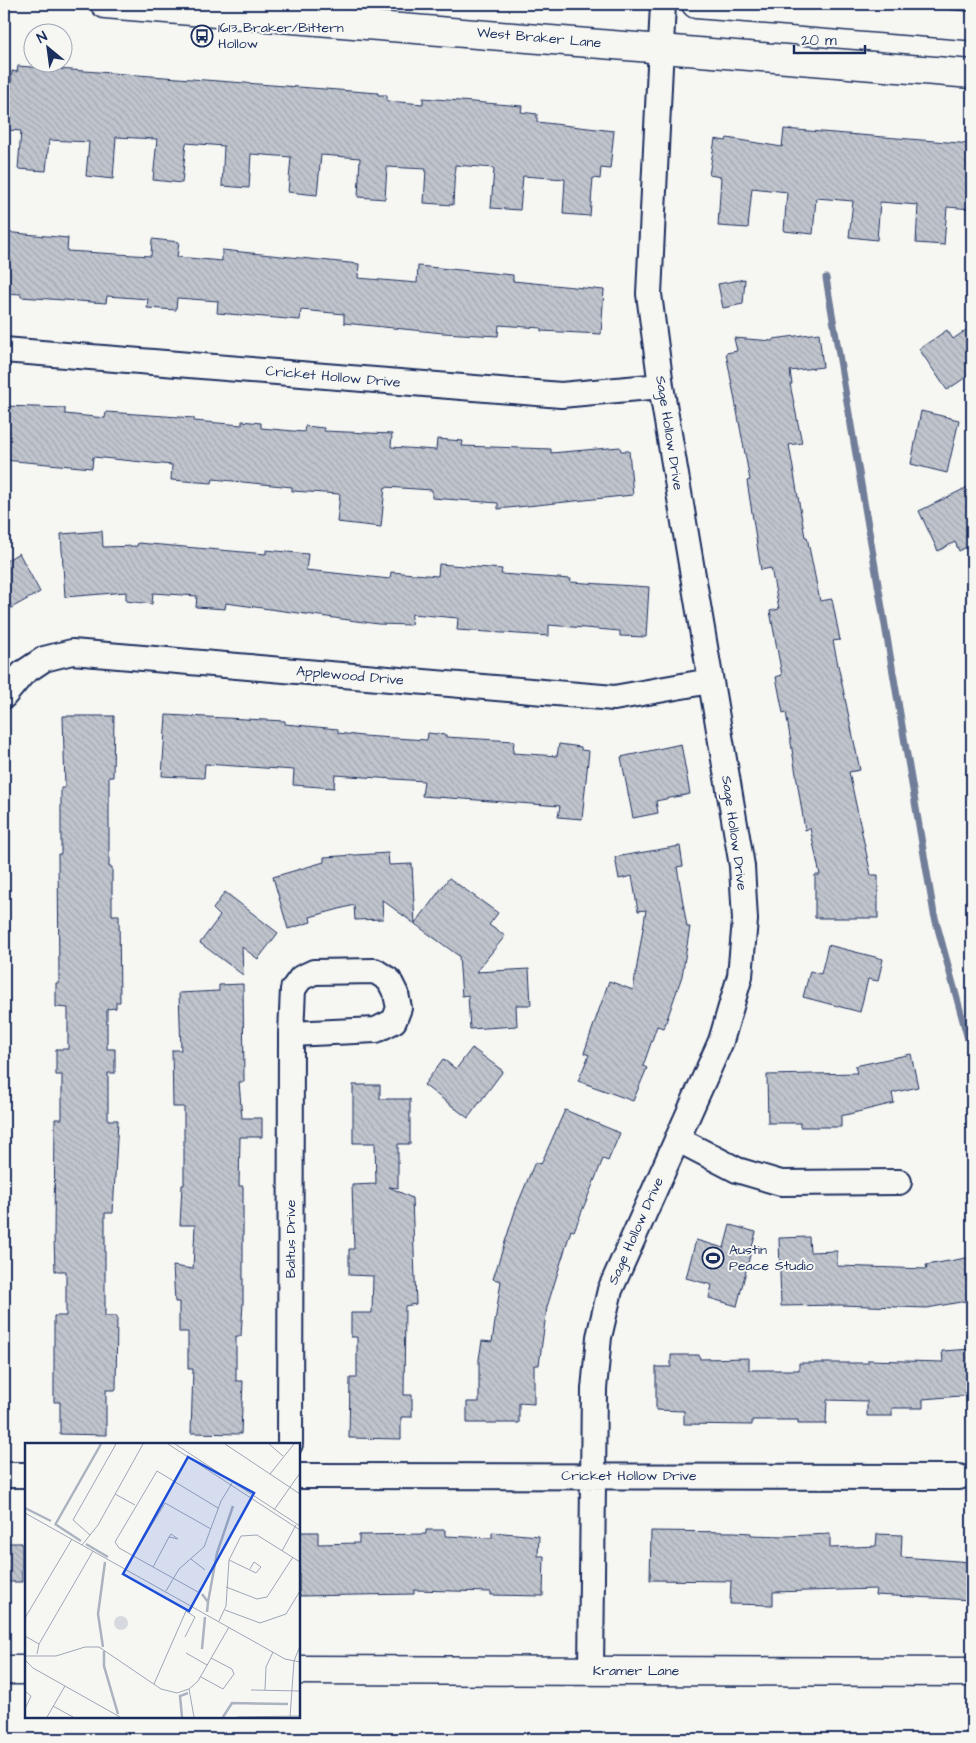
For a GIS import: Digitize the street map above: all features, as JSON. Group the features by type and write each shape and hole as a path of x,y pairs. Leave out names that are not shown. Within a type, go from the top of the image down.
{"main road":[{"name":"West Braker Lane","path":"105,4 972,74"},
{"path":"696,4 972,26"},
{"path":"4,1670 25,1670"},
{"name":"Kramer Lane","path":"300,1670 972,1672"}],"street":[{"name":"Sage Hollow Drive","path":"591,1671 594,1389 599,1337 610,1290 721,1041 740,976 745,920 742,866 662,386 649,294 663,4"},
{"name":"Cricket Hollow Drive","path":"4,350 560,395 662,386"},
{"name":"Applewood Drive","path":"4,696 24,673 44,659 72,652 614,698 710,681"},
{"name":"Baltus Drive","path":"290,1443 291,1034 293,989 301,978 314,972 375,972 389,980 396,994 399,1008 394,1021 376,1030 291,1034"},
{"path":"677,1138 737,1170 780,1183 899,1182"},
{"path":"4,1475 25,1475"},
{"name":"Cricket Hollow Drive","path":"300,1476 959,1477"}],"building":[{"path":"18,66 22,66 22,72 72,72 72,70 378,93 378,95 387,95 387,101 423,104 423,98 522,106 521,112 537,114 537,122 614,131 610,169 601,168 600,179 593,178 590,216 563,214 565,179 523,176 520,210 491,208 494,168 455,165 453,205 424,203 426,169 387,167 385,199 358,197 360,158 321,155 317,195 288,192 291,157 251,154 249,188 222,186 224,146 186,143 182,183 153,180 157,139 116,137 113,179 86,176 89,142 49,140 46,171 18,169 21,131 8,130 12,71 17,72"},
{"path":"784,129 972,144 972,209 947,207 944,245 916,243 918,205 880,202 877,240 849,237 853,201 816,198 813,234 784,231 787,192 752,188 748,228 718,226 721,177 709,175 715,139 726,141 727,138 782,147"},
{"path":"4,232 68,238 67,251 151,256 152,239 179,242 177,257 222,261 222,250 359,264 358,278 417,283 418,266 513,275 513,281 604,290 601,334 541,331 541,328 499,325 498,336 443,333 344,323 344,314 301,310 300,320 217,313 218,301 177,298 176,310 147,308 148,299 107,296 106,303 21,297 21,294 4,293"},
{"path":"745,279 743,304 723,308 718,284"},
{"path":"972,326 972,373 947,390 919,349 947,330 953,339"},
{"path":"819,333 823,367 790,371 792,384 790,384 802,443 789,445 805,537 807,537 820,601 832,599 840,640 833,641 860,770 849,772 871,875 878,875 878,918 815,918 815,875 820,875 810,828 805,830 786,712 783,713 776,677 782,675 770,611 779,609 771,568 761,570 747,481 750,480 726,353 737,351 734,338 773,341 773,339"},
{"path":"4,406 65,408 65,414 105,418 106,412 194,418 194,421 242,425 242,421 261,423 261,428 304,432 305,426 324,428 324,431 392,434 391,447 436,450 437,439 463,441 462,446 551,449 551,453 620,447 621,451 629,451 633,495 498,509 498,503 432,498 432,490 385,487 381,527 337,522 340,494 292,491 292,487 213,479 212,483 171,480 172,465 93,457 92,468 4,460"},
{"path":"921,411 959,420 947,473 911,464"},
{"path":"972,485 972,544 959,551 955,542 938,551 919,511"},
{"path":"102,531 103,547 137,546 138,543 266,554 266,550 308,554 306,570 390,579 391,572 438,576 439,564 502,569 501,574 571,579 570,582 649,587 646,637 620,636 620,631 549,625 549,636 457,630 458,618 412,614 411,625 378,624 226,603 225,609 196,607 197,596 153,593 152,604 126,601 126,592 65,597 61,534"},
{"path":"19,553 40,592 4,612 4,562"},
{"path":"166,715 285,721 285,724 338,729 338,733 362,736 427,740 428,733 446,735 446,737 514,741 513,753 557,756 559,744 581,747 581,750 589,751 582,819 558,817 560,806 422,796 424,781 335,775 334,788 293,785 294,770 205,764 204,778 162,776"},
{"path":"63,716 114,716 113,777 109,777 109,867 112,867 112,915 119,915 120,1002 116,1002 116,1008 107,1009 107,1049 115,1049 115,1073 108,1073 108,1120 118,1120 113,1213 105,1213 105,1316 117,1316 116,1390 106,1390 106,1435 60,1434 60,1402 54,1402 54,1316 66,1316 66,1271 55,1271 54,1237 55,1119 62,1119 62,1075 56,1075 56,1049 68,1049 68,1008 56,1007 56,983 59,983 58,854 61,854 61,788 65,788"},
{"path":"681,744 690,794 656,801 658,813 633,818 621,757"},
{"path":"680,846 683,866 677,867 687,927 690,927 682,976 664,1028 657,1026 643,1066 647,1068 633,1101 578,1081 589,1055 584,1053 609,981 633,990 646,910 638,911 632,876 619,879 615,857"},
{"path":"388,853 389,865 412,864 415,924 382,900 383,919 355,920 354,905 310,917 311,922 288,929 273,877 324,862 324,857"},
{"path":"449,878 498,913 489,925 505,936 476,972 529,969 531,1005 516,1005 517,1026 470,1029 468,995 462,996 459,956 415,924"},
{"path":"225,892 278,933 258,959 242,947 243,975 200,943 220,916 213,909"},
{"path":"828,945 883,959 878,981 868,979 860,1012 803,997 810,971 821,974"},
{"path":"243,984 244,1082 239,1082 242,1118 262,1118 262,1137 240,1137 239,1186 243,1186 243,1303 241,1336 236,1336 236,1381 243,1381 241,1434 191,1433 193,1369 188,1369 188,1332 179,1332 179,1302 175,1302 173,1266 193,1269 195,1225 180,1225 182,1185 184,1185 184,1107 173,1107 172,1050 181,1050 179,993 219,991 219,985"},
{"path":"472,1048 503,1071 468,1118 424,1085 443,1059 456,1069"},
{"path":"911,1054 918,1087 892,1093 894,1103 841,1116 841,1127 800,1127 800,1123 768,1123 767,1075 857,1073 855,1066"},
{"path":"353,1085 380,1085 380,1099 410,1099 410,1144 398,1144 398,1188 389,1187 412,1198 416,1304 405,1306 404,1395 412,1395 412,1417 401,1417 401,1439 349,1438 350,1378 357,1378 357,1337 351,1337 351,1313 372,1313 373,1276 349,1275 349,1249 354,1249 352,1185 376,1184 375,1143 353,1143"},
{"path":"565,1110 620,1133 608,1161 603,1159 574,1231 571,1230 547,1307 539,1365 534,1365 534,1404 519,1403 519,1423 467,1423 467,1402 479,1402 479,1359 482,1341 492,1342 501,1281 493,1279 516,1208 535,1162 541,1164"},
{"path":"730,1225 756,1232 737,1306 709,1298 712,1285 686,1278 696,1240 724,1248"},
{"path":"809,1237 810,1252 837,1251 837,1266 927,1269 926,1265 972,1257 972,1300 927,1308 840,1305 781,1306 779,1238"},
{"path":"972,1349 972,1395 923,1399 923,1408 892,1408 892,1416 867,1416 867,1401 827,1400 826,1424 798,1424 798,1420 752,1420 752,1425 684,1424 684,1411 656,1410 656,1367 671,1367 671,1355 699,1355 700,1359 749,1358 749,1370 799,1370 799,1363 868,1363 868,1360 943,1362 942,1351"},
{"path":"426,1530 445,1530 445,1536 492,1538 492,1532 539,1536 538,1556 544,1556 543,1596 491,1595 491,1592 414,1590 414,1594 300,1596 300,1532 318,1532 318,1544 359,1543 359,1535 426,1534"},
{"path":"651,1531 735,1532 751,1533 751,1535 785,1536 830,1534 830,1548 876,1546 877,1534 902,1535 901,1557 972,1562 972,1600 875,1595 876,1589 773,1592 773,1605 730,1604 731,1581 650,1580"},
{"path":"4,1543 22,1543 22,1582 4,1582"}],"waterway":[{"path":"826,278 934,914 972,1054"}],"place":[{"name":"1613 Braker/Bittern Hollow","path":"202,36"},
{"name":"Austin Peace Studio","path":"713,1258"}]}
